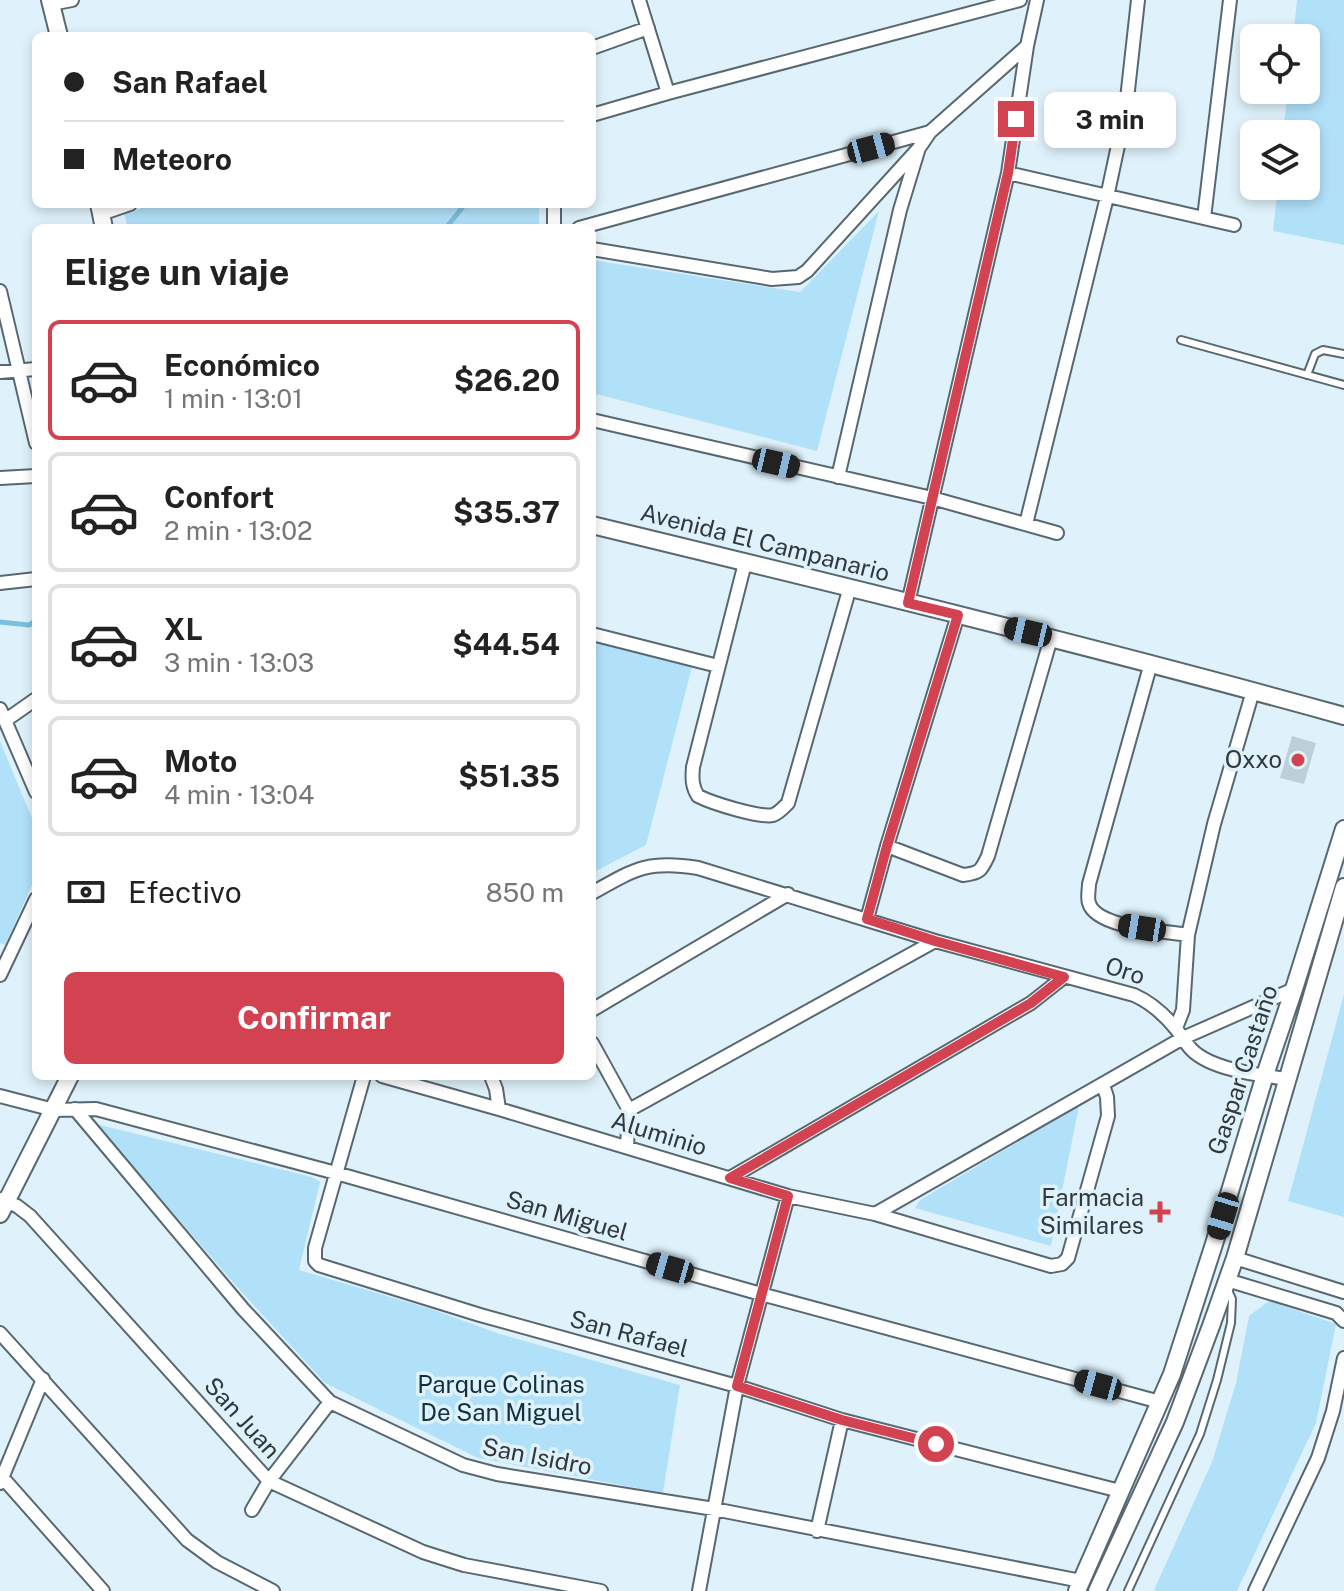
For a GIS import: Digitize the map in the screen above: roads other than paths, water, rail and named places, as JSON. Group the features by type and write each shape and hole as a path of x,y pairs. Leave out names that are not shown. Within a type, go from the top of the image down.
{"main road":[{"path":"51,2 58,32"},
{"name":"Avenida El Campanario","path":"596,526 1151,663 1344,716"},
{"name":"Gaspar Castaño","path":"1079,1586 1172,1374 1344,829"},
{"name":"Gaspar Castaño","path":"1097,1591 1175,1422 1235,1258 1344,887"},
{"path":"2,1205 68,1080"}],"street":[{"path":"51,2 72,0"},
{"path":"639,0 668,93"},
{"path":"596,114 1020,0"},
{"path":"908,603 1008,173 1037,0"},
{"path":"1026,524 1107,197 1126,108 1138,0"},
{"path":"1204,218 1230,0"},
{"path":"596,47 648,28"},
{"path":"596,250 772,279 798,277 818,261 930,132 1027,46"},
{"path":"594,224 930,132"},
{"path":"838,477 900,210 919,148"},
{"path":"1008,173 1234,225"},
{"path":"0,291 32,426"},
{"path":"0,372 32,369"},
{"path":"596,421 932,498 1057,533"},
{"path":"0,478 32,476"},
{"path":"745,563 693,767 693,789 708,801 759,815 773,815 788,803 850,587"},
{"path":"0,583 32,579"},
{"path":"867,919 958,615"},
{"path":"596,635 718,666"},
{"path":"887,846 963,875 975,874 982,869 1051,638"},
{"path":"1151,663 1089,884 1089,903 1095,914 1119,924 1188,935"},
{"path":"1179,1033 1188,935 1214,824 1253,691"},
{"path":"32,701 3,714 32,783"},
{"name":"Oro","path":"596,891 627,873 645,867 677,865 698,868 935,941 1134,995 1150,1002 1192,1050 1212,1063 1287,1079"},
{"path":"596,1008 788,894"},
{"path":"0,975 32,907"},
{"path":"629,1110 935,941"},
{"path":"730,1178 1031,1003 1064,977"},
{"path":"875,1214 1103,1085 1179,1033 1294,989"},
{"path":"596,1050 629,1110 627,1147"},
{"name":"San Rafael","path":"363,1080 315,1248 315,1261 319,1265 480,1315 737,1386 842,1420 1120,1491"},
{"name":"Aluminio","path":"396,1080 788,1196 875,1214 1051,1266 1062,1264 1068,1258 1108,1116 1103,1085"},
{"path":"493,1080 499,1109"},
{"name":"San Miguel","path":"0,1096 54,1110 96,1109 1160,1402"},
{"name":"San Isidro","path":"75,1109 243,1309 330,1402 463,1465 497,1474 714,1509 1079,1586"},
{"path":"699,1591 737,1386 788,1196"},
{"name":"San Juan","path":"2,1205 17,1206 30,1216 269,1481 443,1559 601,1591"},
{"path":"1235,1258 1344,1292"},
{"path":"1226,1282 1336,1313 1344,1321"},
{"path":"0,1333 187,1540 217,1562 273,1591"},
{"path":"1255,1591 1318,1458 1333,1411 1344,1358"},
{"path":"43,1379 1,1480 103,1591"},
{"path":"252,1510 269,1481 330,1402"},
{"path":"817,1531 842,1420"}],"lane":[{"path":"1181,340 1344,385"},
{"path":"1307,375 1315,354 1323,350 1344,354"},
{"path":"1128,1591 1200,1434 1231,1323 1232,1299 1226,1282"}],"waterway":[{"path":"449,224 462,208"},
{"path":"0,622 32,623"}],"place":[{"name":"Oxxo","path":"1298,760"},
{"name":"Farmacia Similares","path":"1160,1212"}],"park label":[{"name":"Parque Colinas De San Miguel","path":"501,1399"}]}
